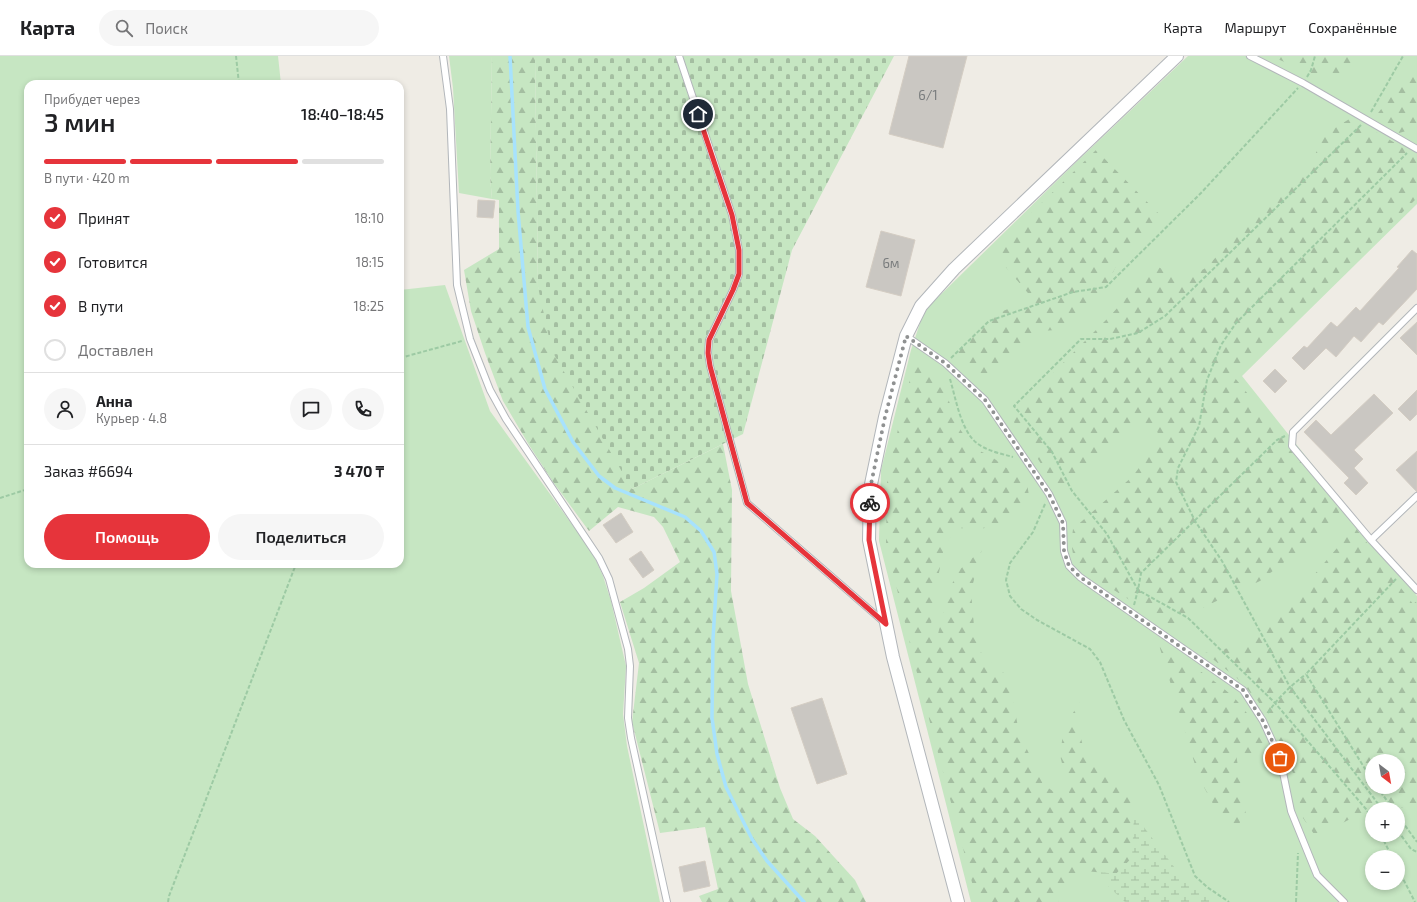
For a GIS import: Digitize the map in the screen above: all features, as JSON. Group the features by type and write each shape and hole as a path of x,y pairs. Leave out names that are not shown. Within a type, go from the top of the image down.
{"street":[{"path":"958,902 893,657 869,540 870,489 885,417 906,336 921,306 954,269 1177,56"}],"lane":[{"path":"443,56 450,109 457,285 470,339 490,390 506,419 599,558 609,579 628,649 630,685 628,718 631,738 667,902"},
{"path":"679,56 732,215 739,250 739,274 709,340 708,353 710,366 747,503 886,624"},
{"path":"1250,56 1303,83 1415,148"},
{"path":"1417,308 1293,432 1292,446 1371,540 1417,590"},
{"path":"906,336 945,363 985,400 1049,494 1063,523 1064,551 1069,566 1080,577 1243,690 1263,721 1280,758 1291,811 1317,874 1344,902"},
{"path":"1371,540 1417,496"}],"path":[{"path":"236,56 239,80"},
{"path":"1027,461 1000,454 977,444 964,429 945,363 989,321 1072,292 1106,287 1201,193 1303,83 1311,70 1315,56"},
{"path":"1365,808 1275,703 1188,618 1138,590 1107,534 1072,491 1052,452 1014,406 1081,339 1110,339 1138,333 1165,316 1367,120 1403,56"},
{"path":"1377,802 1290,686 1222,561 1195,521 1176,482 1178,468 1199,426 1207,380 1221,345 1236,323 1415,148"},
{"path":"404,357 470,339"},
{"path":"1132,612 1141,573 1277,440 1293,432"},
{"path":"0,498 24,489"},
{"path":"1049,494 1033,532 1010,563 1006,580 1010,596 1021,610 1090,649 1100,662 1124,720 1159,785 1195,876 1207,887 1229,902"},
{"path":"168,902 172,888 294,568"},
{"path":"1263,721 1275,703 1290,686 1306,674 1401,574"},
{"path":"1306,674 1365,769"},
{"path":"1405,826 1417,842"},
{"path":"1405,841 1411,849 1417,852"},
{"path":"1296,902 1298,851"},
{"path":"1405,883 1415,902"}],"green space":[{"path":"0,56 278,56 281,80 24,80 24,568 404,568 404,290 445,285 490,411 592,552 603,576 611,601 626,666 623,714 627,746 660,902 0,902"},
{"path":"449,56 492,56 490,176 492,199 459,193 453,88"},
{"path":"492,56 535,56 538,287 632,489 723,444 732,490 731,591 748,684 780,788 793,819 815,836 855,880 866,902 702,902 699,896 718,889 705,827 660,833 632,722 639,663 620,602 644,588 680,562 663,527 654,517 618,507 589,531 553,482 503,401 485,353 471,311 464,270 499,249 499,200 492,199 490,176"},
{"path":"535,56 894,56 792,250 743,434 632,489 552,351 538,287"},
{"path":"1188,56 1417,56 1417,204 1242,376 1417,596 1417,902 971,902 879,541 881,470 911,350 924,311 1071,167"},
{"path":"1271,56 1367,56 1362,63 1342,73 1320,78"},
{"path":"1417,63 1417,128 1399,133 1375,117"},
{"path":"1351,118 1417,156 1417,198 1235,378 1342,510 1306,545 1260,581 1208,605 1171,626 1090,575 1079,565 1072,550 1073,529 1133,476 1160,439 1155,426 1135,423 1060,493 1010,416 1111,315 1135,288 1149,263 1174,274 1187,275 1204,269 1311,163 1325,134"},
{"path":"1096,150 1163,218 1133,245 1115,268 1102,297 1069,329 1042,331 984,380 951,350 993,315 1033,299 992,251"},
{"path":"915,358 945,390 958,426 972,447 992,457 1027,483 1029,496 1013,522 980,529 956,528 944,547 935,593 930,633 934,650 949,590 959,570 982,549 971,591 975,638 984,659 999,667 1009,680 1019,732 1043,784 1072,805 1060,755 1064,727 1080,702 1077,723 1084,750 1130,796 1134,814 1132,858 1116,874 1085,871 1062,885 1058,902 979,902 974,890 916,669 886,543 887,483 894,446"},
{"path":"1355,527 1413,604 1417,601 1417,817 1405,808 1405,802 1365,802 1365,811 1316,837 1303,818 1291,765 1258,701 1237,678 1205,653 1243,645 1290,603"},
{"path":"1159,645 1204,674 1230,694 1249,716 1274,757 1236,754 1246,815 1233,831 1219,815 1199,778"},
{"path":"1134,814 1181,876 1217,902 1125,902 1109,887 1100,872 1116,874 1132,858"}],"building":[{"path":"909,56 967,56 943,148 889,134"},
{"path":"478,200 495,201 493,218 477,217"},
{"path":"881,231 915,240 901,296 866,287"},
{"path":"1412,250 1417,254 1417,289 1383,325 1379,322 1361,342 1354,336 1336,357 1326,348 1304,370 1292,358 1304,346 1307,348 1331,322 1337,327 1356,307 1360,311 1399,268 1397,267"},
{"path":"1417,322 1417,355 1400,338"},
{"path":"1275,369 1287,381 1275,393 1263,381"},
{"path":"1417,390 1417,414 1410,421 1398,409"},
{"path":"1374,394 1393,413 1354,450 1363,459 1354,468 1368,483 1356,495 1344,483 1349,478 1304,432 1316,420 1331,435"},
{"path":"1417,451 1417,492 1396,470"},
{"path":"621,513 633,532 616,543 603,525"},
{"path":"641,551 654,570 643,578 629,559"},
{"path":"822,698 847,774 817,784 791,708"},
{"path":"705,861 710,886 684,892 679,867"}],"waterway":[{"path":"510,56 518,211 528,327 545,389 573,442 599,476 615,488 685,517 701,531 714,552 717,574 713,639 712,718 717,754 726,787 752,839 767,861 804,902"}],"way so far":[{"path":"870,503 870,489 885,417 906,336 945,363 985,400 1049,494 1063,523 1064,551 1069,566 1080,577 1243,690 1263,721 1280,758"}],"route":[{"path":"698,114 732,215 739,250 739,274 709,340 708,353 710,366 747,503 886,624 869,540 870,503"}]}
